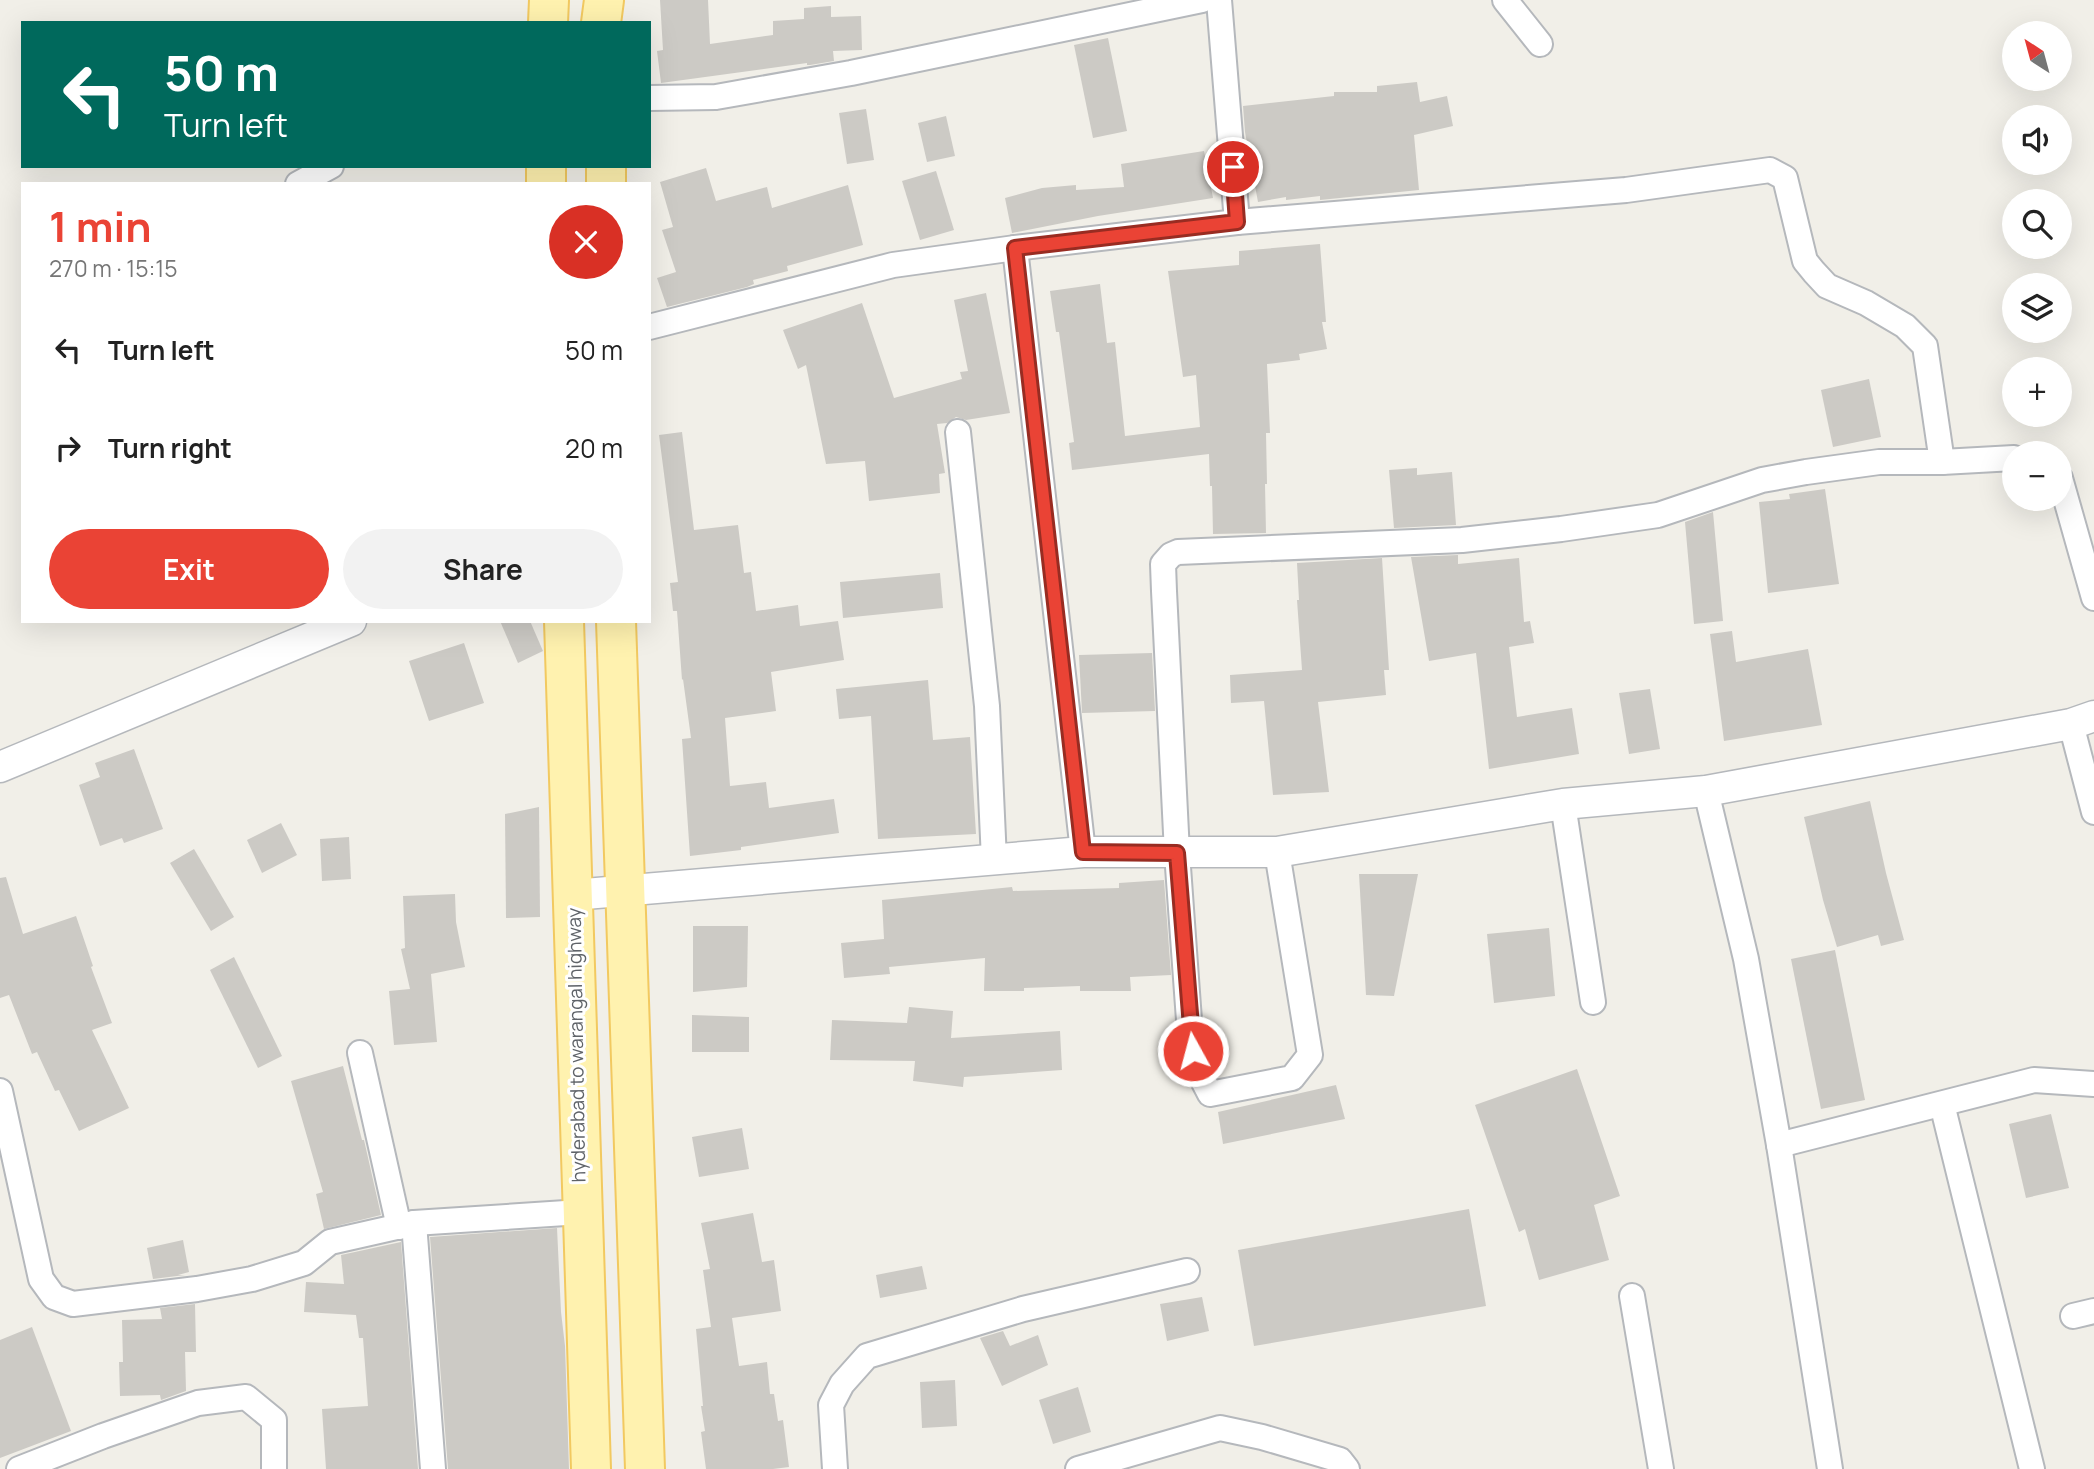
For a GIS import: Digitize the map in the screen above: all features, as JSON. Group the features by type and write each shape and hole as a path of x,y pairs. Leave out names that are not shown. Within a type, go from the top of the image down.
{"main road":[{"path":"548,21 549,0"},
{"path":"601,21 604,0"},
{"name":"hyderabad to warangal highway","path":"564,623 590,1469"},
{"path":"616,623 645,1469"}],"street":[{"path":"651,98 716,97 837,75 1202,0"},
{"path":"1219,0 1237,222"},
{"path":"1505,0 1540,44"},
{"path":"302,182 327,168"},
{"path":"651,326 893,265 1237,222 1626,190 1770,170 1785,178 1805,261 1814,272 1827,286 1866,303 1905,326 1925,346 1942,462"},
{"path":"1015,248 1083,852"},
{"path":"958,432 987,706 994,860"},
{"path":"1277,852 1310,1055 1292,1078 1210,1094 1196,1067 1190,1034 1177,853 1164,591 1163,564 1171,555 1178,552 1462,540 1560,529 1658,514 1762,480 1806,472 1879,462 2002,459"},
{"path":"2069,511 2094,598"},
{"path":"0,767 346,623"},
{"path":"573,895 1083,852 1277,852 1563,804 1706,791 2083,720 2094,812"},
{"path":"1706,791 1746,959 1779,1145 1830,1469"},
{"path":"1563,804 1593,1002"},
{"path":"360,1053 406,1225 433,1469"},
{"path":"1779,1145 2034,1080 2094,1084"},
{"path":"0,1091 41,1279 54,1297 72,1304 197,1289 252,1279 304,1263 330,1242 406,1225 581,1212"},
{"path":"1942,1104 2032,1469"},
{"path":"835,1469 831,1405 842,1384 867,1356 1023,1309 1187,1271"},
{"path":"1632,1296 1661,1469"},
{"path":"19,1469 198,1403 246,1397 274,1420 274,1469"},
{"path":"1078,1469 1220,1428 1262,1437 1340,1460 1347,1469"}],"building":[{"path":"660,0 708,0 710,44 773,35 773,21 804,19 804,8 831,6 831,17 861,16 862,50 833,51 834,61 810,65 807,63 661,83 657,51 663,50"},
{"path":"1108,38 1127,131 1093,138 1074,45"},
{"path":"1417,82 1420,102 1447,96 1453,126 1414,135 1419,190 1320,200 1320,196 1286,200 1286,197 1258,202 1243,106 1334,96 1334,92 1377,92 1377,86"},
{"path":"866,109 874,160 847,164 839,113"},
{"path":"946,116 955,156 927,162 918,123"},
{"path":"1204,151 1213,198 1012,233 1005,198 1042,188 1076,185 1076,190 1124,187 1121,164"},
{"path":"706,168 716,201 767,187 772,208 848,185 863,245 787,266 788,271 753,280 754,284 747,287 667,307 657,278 676,272 662,230 673,227 660,182"},
{"path":"936,171 954,230 920,240 902,181"},
{"path":"1320,244 1326,322 1322,322 1327,349 1299,354 1300,360 1267,364 1270,433 1266,433 1266,533 1213,534 1209,454 1072,470 1069,443 1074,442 1059,332 1056,332 1050,291 1100,284 1107,343 1115,342 1125,436 1200,427 1196,375 1183,377 1168,271 1239,265 1239,251"},
{"path":"986,293 1010,413 966,420 956,417 947,423 937,424 945,473 939,474 940,493 869,501 865,461 826,464 806,365 798,369 783,330 862,303 894,398 962,379 960,372 968,371 954,300"},
{"path":"1869,379 1881,437 1833,447 1821,390"},
{"path":"682,432 694,530 738,525 744,573 751,572 756,611 798,605 800,626 838,621 844,660 771,672 776,711 725,718 730,786 766,782 769,808 834,799 839,833 690,856 682,739 691,738 682,680 677,611 673,611 670,583 678,582 659,435"},
{"path":"1417,468 1417,475 1452,472 1456,525 1394,528 1389,470"},
{"path":"1825,489 1839,584 1768,593 1759,502 1790,499 1789,494"},
{"path":"1713,512 1723,621 1694,624 1685,522"},
{"path":"1458,555 1458,564 1519,558 1524,622 1530,621 1534,643 1509,647 1517,717 1572,708 1579,754 1489,769 1476,653 1429,661 1411,557"},
{"path":"1382,558 1389,670 1384,670 1386,695 1318,702 1329,792 1273,795 1264,701 1231,703 1230,675 1302,670 1297,563"},
{"path":"940,573 943,608 843,618 840,582"},
{"path":"501,623 531,623 543,651 518,663"},
{"path":"1732,631 1736,662 1808,649 1822,725 1724,741 1710,634"},
{"path":"464,643 484,703 429,721 409,661"},
{"path":"1152,653 1155,711 1082,713 1079,655"},
{"path":"928,680 933,740 970,737 976,834 878,839 871,716 839,719 836,689"},
{"path":"1650,689 1660,749 1629,754 1619,693"},
{"path":"134,749 163,829 124,843 122,838 100,846 79,785 100,777 95,763"},
{"path":"1870,801 1904,940 1881,946 1878,935 1837,947 1804,817"},
{"path":"539,807 540,917 506,918 505,814"},
{"path":"281,823 297,855 262,873 247,840"},
{"path":"349,837 351,879 322,881 320,839"},
{"path":"194,849 234,917 211,931 170,863"},
{"path":"1359,874 1418,874 1394,996 1366,995"},
{"path":"6,877 23,934 76,916 112,1023 92,1030 129,1108 79,1131 59,1090 55,1091 37,1052 32,1054 9,995 0,998 0,878"},
{"path":"1164,880 1171,975 1130,977 1131,991 1080,991 1080,986 984,991 985,958 889,967 890,974 844,978 841,943 884,939 882,900 1012,887 1013,891 1119,888 1119,883"},
{"path":"455,894 456,922 465,967 431,974 437,1042 394,1045 389,991 410,989 401,949 405,948 403,896"},
{"path":"693,926 748,926 747,987 693,992"},
{"path":"1549,928 1555,996 1494,1003 1487,934"},
{"path":"1835,950 1865,1100 1821,1109 1791,959"},
{"path":"234,957 282,1056 258,1068 210,970"},
{"path":"909,1007 953,1011 951,1038 1060,1031 1062,1070 964,1077 963,1087 913,1081 915,1061 830,1060 832,1020 907,1023"},
{"path":"692,1015 749,1017 749,1052 692,1052"},
{"path":"343,1066 381,1215 324,1229 316,1194 323,1192 291,1081"},
{"path":"1577,1069 1620,1196 1594,1205 1609,1260 1539,1280 1525,1229 1519,1232 1475,1105"},
{"path":"1336,1085 1345,1119 1223,1144 1218,1112"},
{"path":"2051,1114 2069,1188 2026,1198 2009,1124"},
{"path":"742,1128 749,1169 699,1177 692,1137"},
{"path":"1469,1209 1486,1306 1254,1346 1238,1250"},
{"path":"753,1213 762,1262 774,1260 781,1311 732,1318 739,1366 767,1362 770,1394 774,1394 778,1421 783,1420 789,1467 706,1469 701,1432 705,1431 696,1329 711,1327 703,1270 710,1269 701,1223"},
{"path":"557,1228 565,1346 569,1469 448,1469 430,1237"},
{"path":"183,1240 189,1272 178,1275 185,1275 153,1279 147,1248"},
{"path":"401,1242 418,1469 326,1469 322,1409 368,1406 363,1338 359,1338 356,1315 304,1312 306,1282 344,1284 341,1255"},
{"path":"922,1266 927,1289 880,1298 876,1275"},
{"path":"1202,1297 1209,1331 1167,1341 1160,1304"},
{"path":"195,1304 196,1352 185,1352 186,1391 161,1400 160,1395 120,1396 119,1362 123,1362 122,1320 162,1319 160,1308"},
{"path":"32,1327 71,1431 0,1458 0,1340"},
{"path":"1003,1331 1010,1346 1038,1335 1048,1365 1002,1386 980,1338"},
{"path":"955,1380 957,1426 922,1428 920,1382"},
{"path":"1078,1387 1091,1432 1053,1444 1039,1400"}],"route":[{"path":"1193,1051 1177,853 1083,852 1015,248 1237,222 1233,167"}]}
